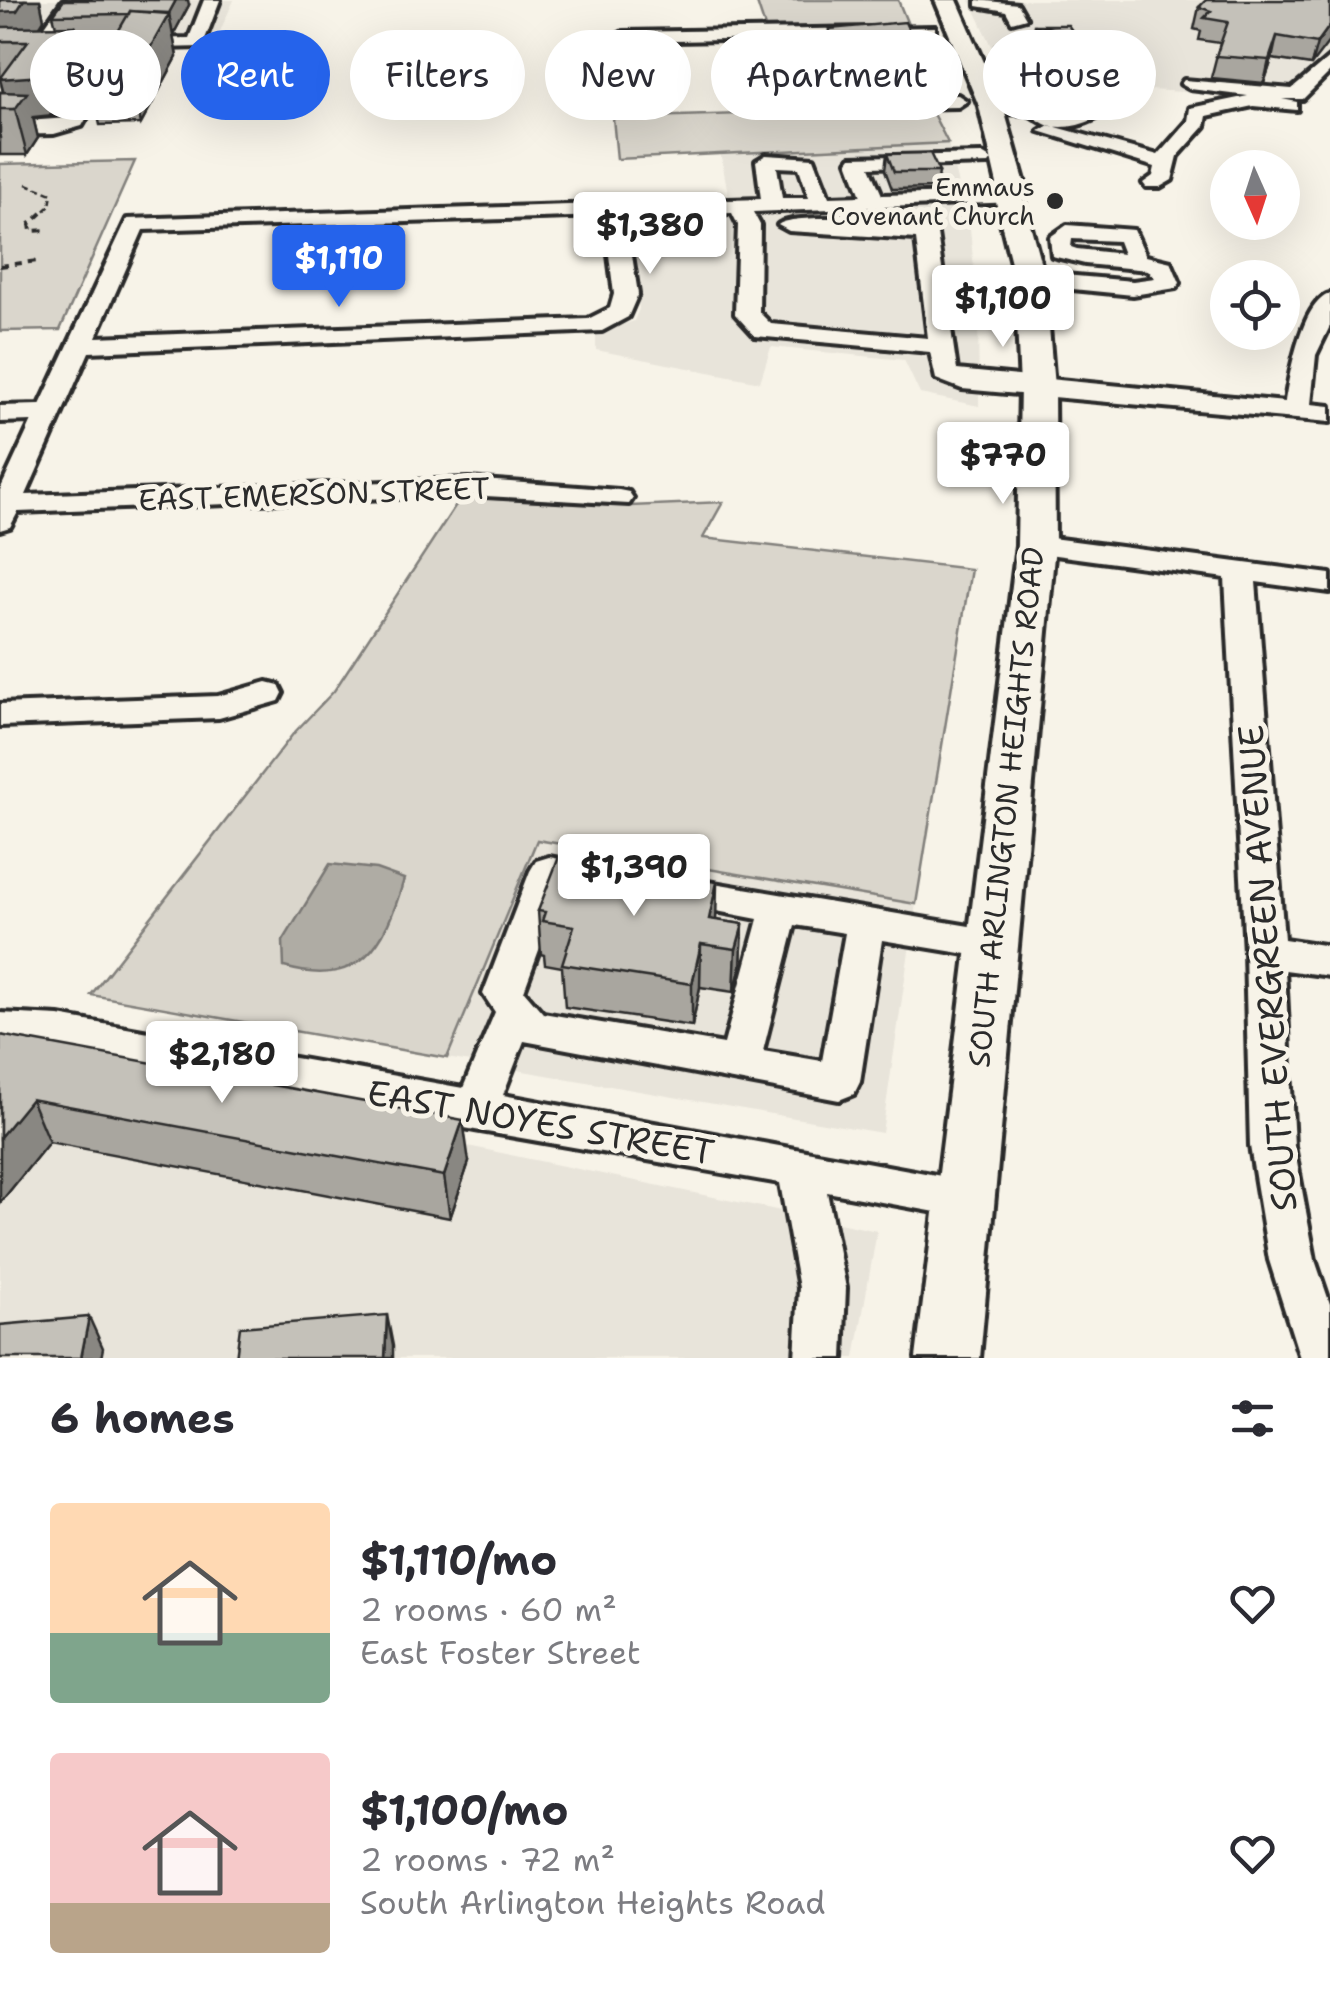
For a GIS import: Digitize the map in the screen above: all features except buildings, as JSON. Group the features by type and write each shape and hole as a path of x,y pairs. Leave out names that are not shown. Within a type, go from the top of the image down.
{"main road":[{"name":"SOUTH ARLINGTON HEIGHTS ROAD","path":"947,2 983,91"},
{"name":"SOUTH ARLINGTON HEIGHTS ROAD","path":"963,112 990,181 1008,198"},
{"name":"SOUTH ARLINGTON HEIGHTS ROAD","path":"955,1347 963,1197 1036,545 1037,387 1030,279 1008,198 1011,184 995,120"}],"street":[{"path":"41,9 50,3 95,0"},
{"path":"77,1 39,47 196,43 212,0"},
{"path":"947,2 983,2 1017,8"},
{"path":"0,129 54,128 75,122 110,62 100,56 18,57"},
{"path":"1190,84 1296,95 1330,62"},
{"path":"1153,182 1162,180 1165,163 1198,122 1197,112 1253,100 1290,106"},
{"path":"1003,120 1165,163"},
{"path":"772,204 763,163 801,160 807,162 821,203"},
{"path":"874,202 858,162 982,160"},
{"path":"744,215 772,204 1008,198"},
{"path":"78,346 540,331 610,320 620,312 626,294 614,208"},
{"path":"4,513 134,224 614,208 744,215 926,234 945,374 962,381 1330,414"},
{"path":"744,215 747,314 764,331 941,346"},
{"path":"1058,247 1067,232 1126,235 1137,260"},
{"path":"1021,246 1058,247 1072,256 1137,260 1163,267 1168,283 1133,288 1030,279"},
{"path":"1297,410 1304,355 1330,301"},
{"path":"0,414 47,413"},
{"name":"EAST EMERSON STREET","path":"4,513 468,487 618,498"},
{"path":"1036,545 1330,584"},
{"name":"SOUTH EVERGREEN AVENUE","path":"1240,572 1278,1182 1292,1260 1324,1358"},
{"path":"0,715 220,708 267,693"},
{"path":"866,922 839,1082 532,1027 503,994 550,870 866,922 991,943"},
{"path":"739,1064 780,908"},
{"path":"1266,952 1330,961"},
{"path":"475,1112 516,1010"},
{"name":"EAST NOYES STREET","path":"0,1030 58,1034 963,1197"},
{"path":"798,1166 813,1221 826,1334 819,1358"}],"path":[{"path":"28,184 52,194 50,206 30,224 31,231 48,230"},
{"path":"0,266 37,262"}],"shaded area":[{"path":"0,0 234,0 221,30 181,30 181,49 161,50 161,30 30,30 30,52 0,52"},
{"path":"756,0 898,0 909,27 766,30"},
{"path":"970,0 1330,0 1330,74 1307,99 1156,90 1156,30 984,30"},
{"path":"711,115 711,120 936,120 948,143 617,159 613,120 691,120 691,116"},
{"path":"948,143 960,193 729,199 720,151"},
{"path":"135,161 60,330 0,331 0,164"},
{"path":"957,207 968,210 978,307 979,406 920,394 904,360 771,347 760,382 596,350 596,333 634,321 639,309 630,215"},
{"path":"461,497 630,506 723,502 703,538 971,569 916,904 537,840 447,1058 91,995 293,734 334,691"},
{"path":"537,840 916,904 882,1133 447,1058"},
{"path":"330,864 376,869 404,879 388,924 378,942 350,966 332,972 284,967 283,941"},
{"path":"0,1049 877,1231 855,1358 0,1358"}],"place":[{"name":"Emmaus Covenant Church","path":"1055,201"}]}
